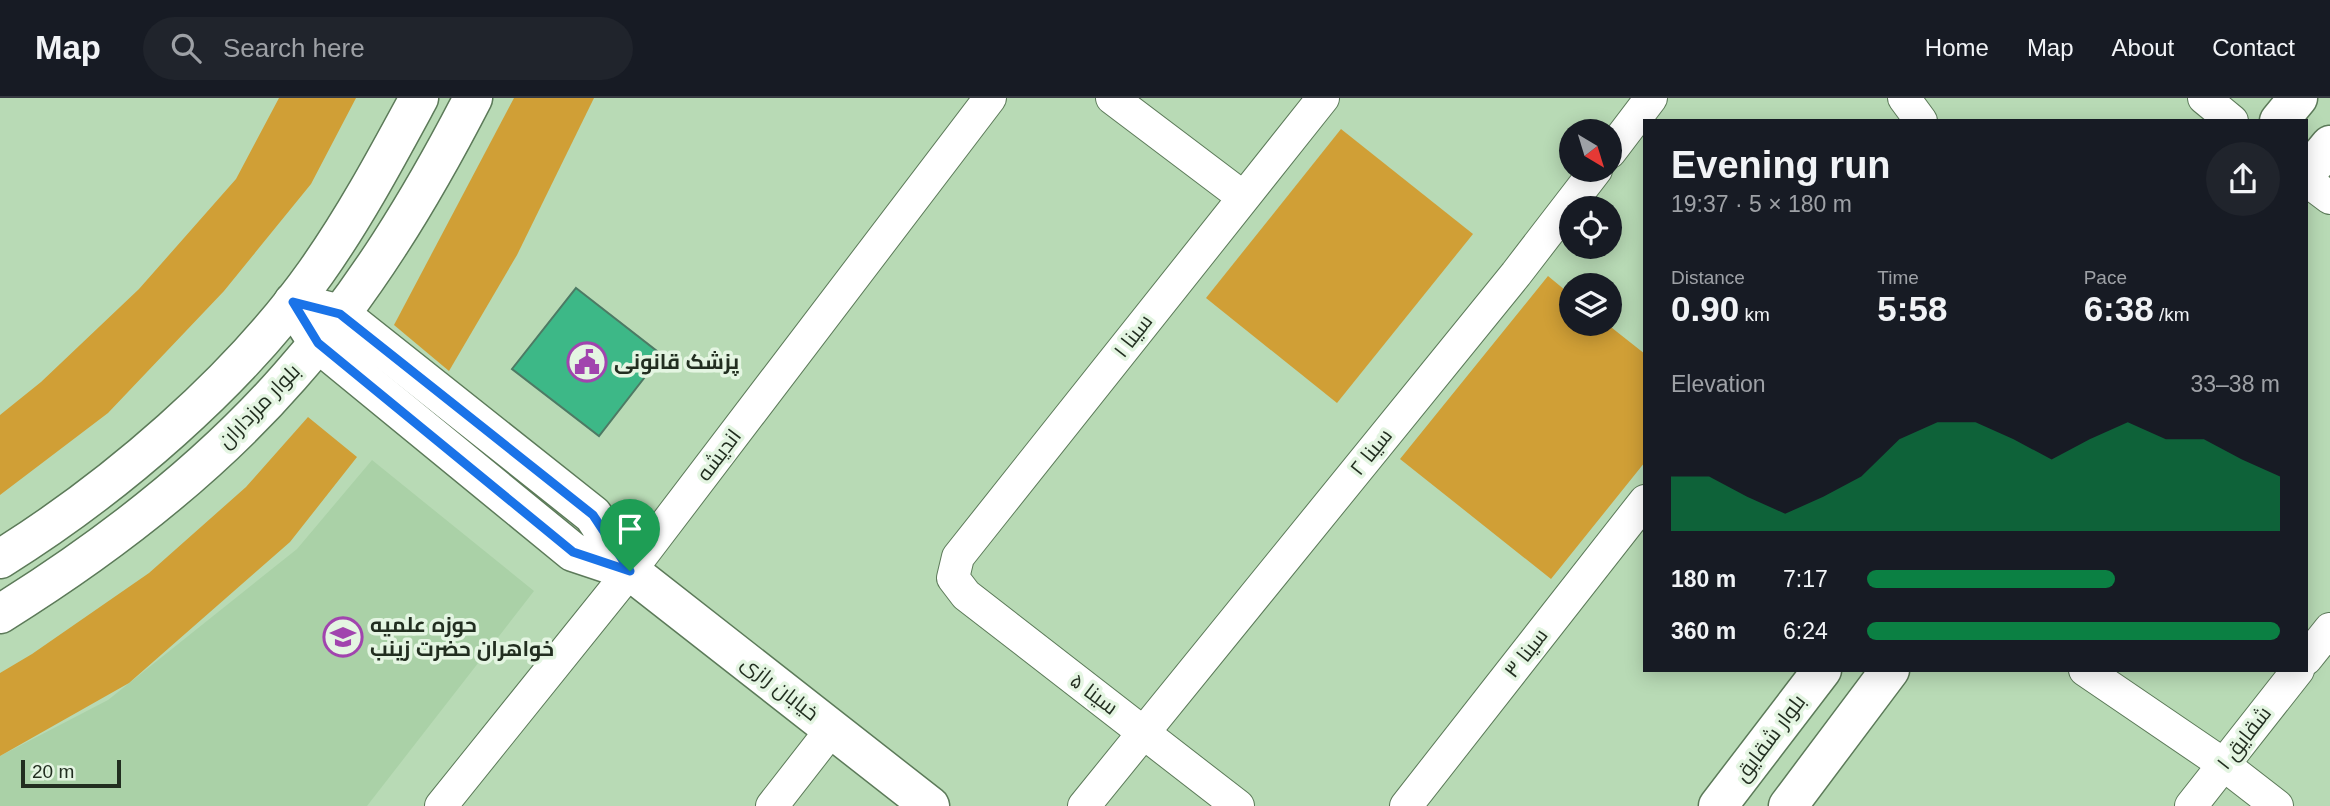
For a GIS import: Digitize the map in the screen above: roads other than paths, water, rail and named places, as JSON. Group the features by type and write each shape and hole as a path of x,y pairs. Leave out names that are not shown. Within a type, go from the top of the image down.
{"main road":[{"path":"0,559 111,482 209,394 293,302 317,270 370,185 419,98"},
{"name":"بلوار مرزداران","path":"0,614 119,534 178,486 245,423 329,329 372,271 418,197 473,98"},
{"path":"2281,119 2298,98"},
{"path":"2308,172 2330,145"},
{"name":"خیابان رازی","path":"293,302 593,515 630,571 930,806"},
{"name":"بلوار شقایق","path":"1718,806 1820,672"},
{"path":"1788,806 1871,677"}],"street":[{"name":"اندیشه","path":"441,806 630,571 990,98"},
{"path":"1112,98 1243,197"},
{"name":"سینا ۱","path":"953,578 958,557 1323,98"},
{"path":"1622,136 1651,98"},
{"path":"1905,98 1921,119"},
{"path":"2204,98 2230,119"},
{"name":"سینا ۲","path":"1084,806 1516,274 1587,182"},
{"path":"2308,182 2330,198"},
{"name":"سینا ۳","path":"1406,806 1643,507"},
{"name":"سینا ۵","path":"953,578 974,602 1238,806"},
{"path":"2308,656 2330,629"},
{"path":"2088,672 2224,764 2277,806"},
{"name":"شقایق ۱","path":"2191,806 2296,672"},
{"path":"772,806 832,729"}],"place":[{"name":"پزشک قانونی","path":"587,362"},
{"name":"حوزه علمیه خواهران حضرت زینب","path":"343,637"}]}
